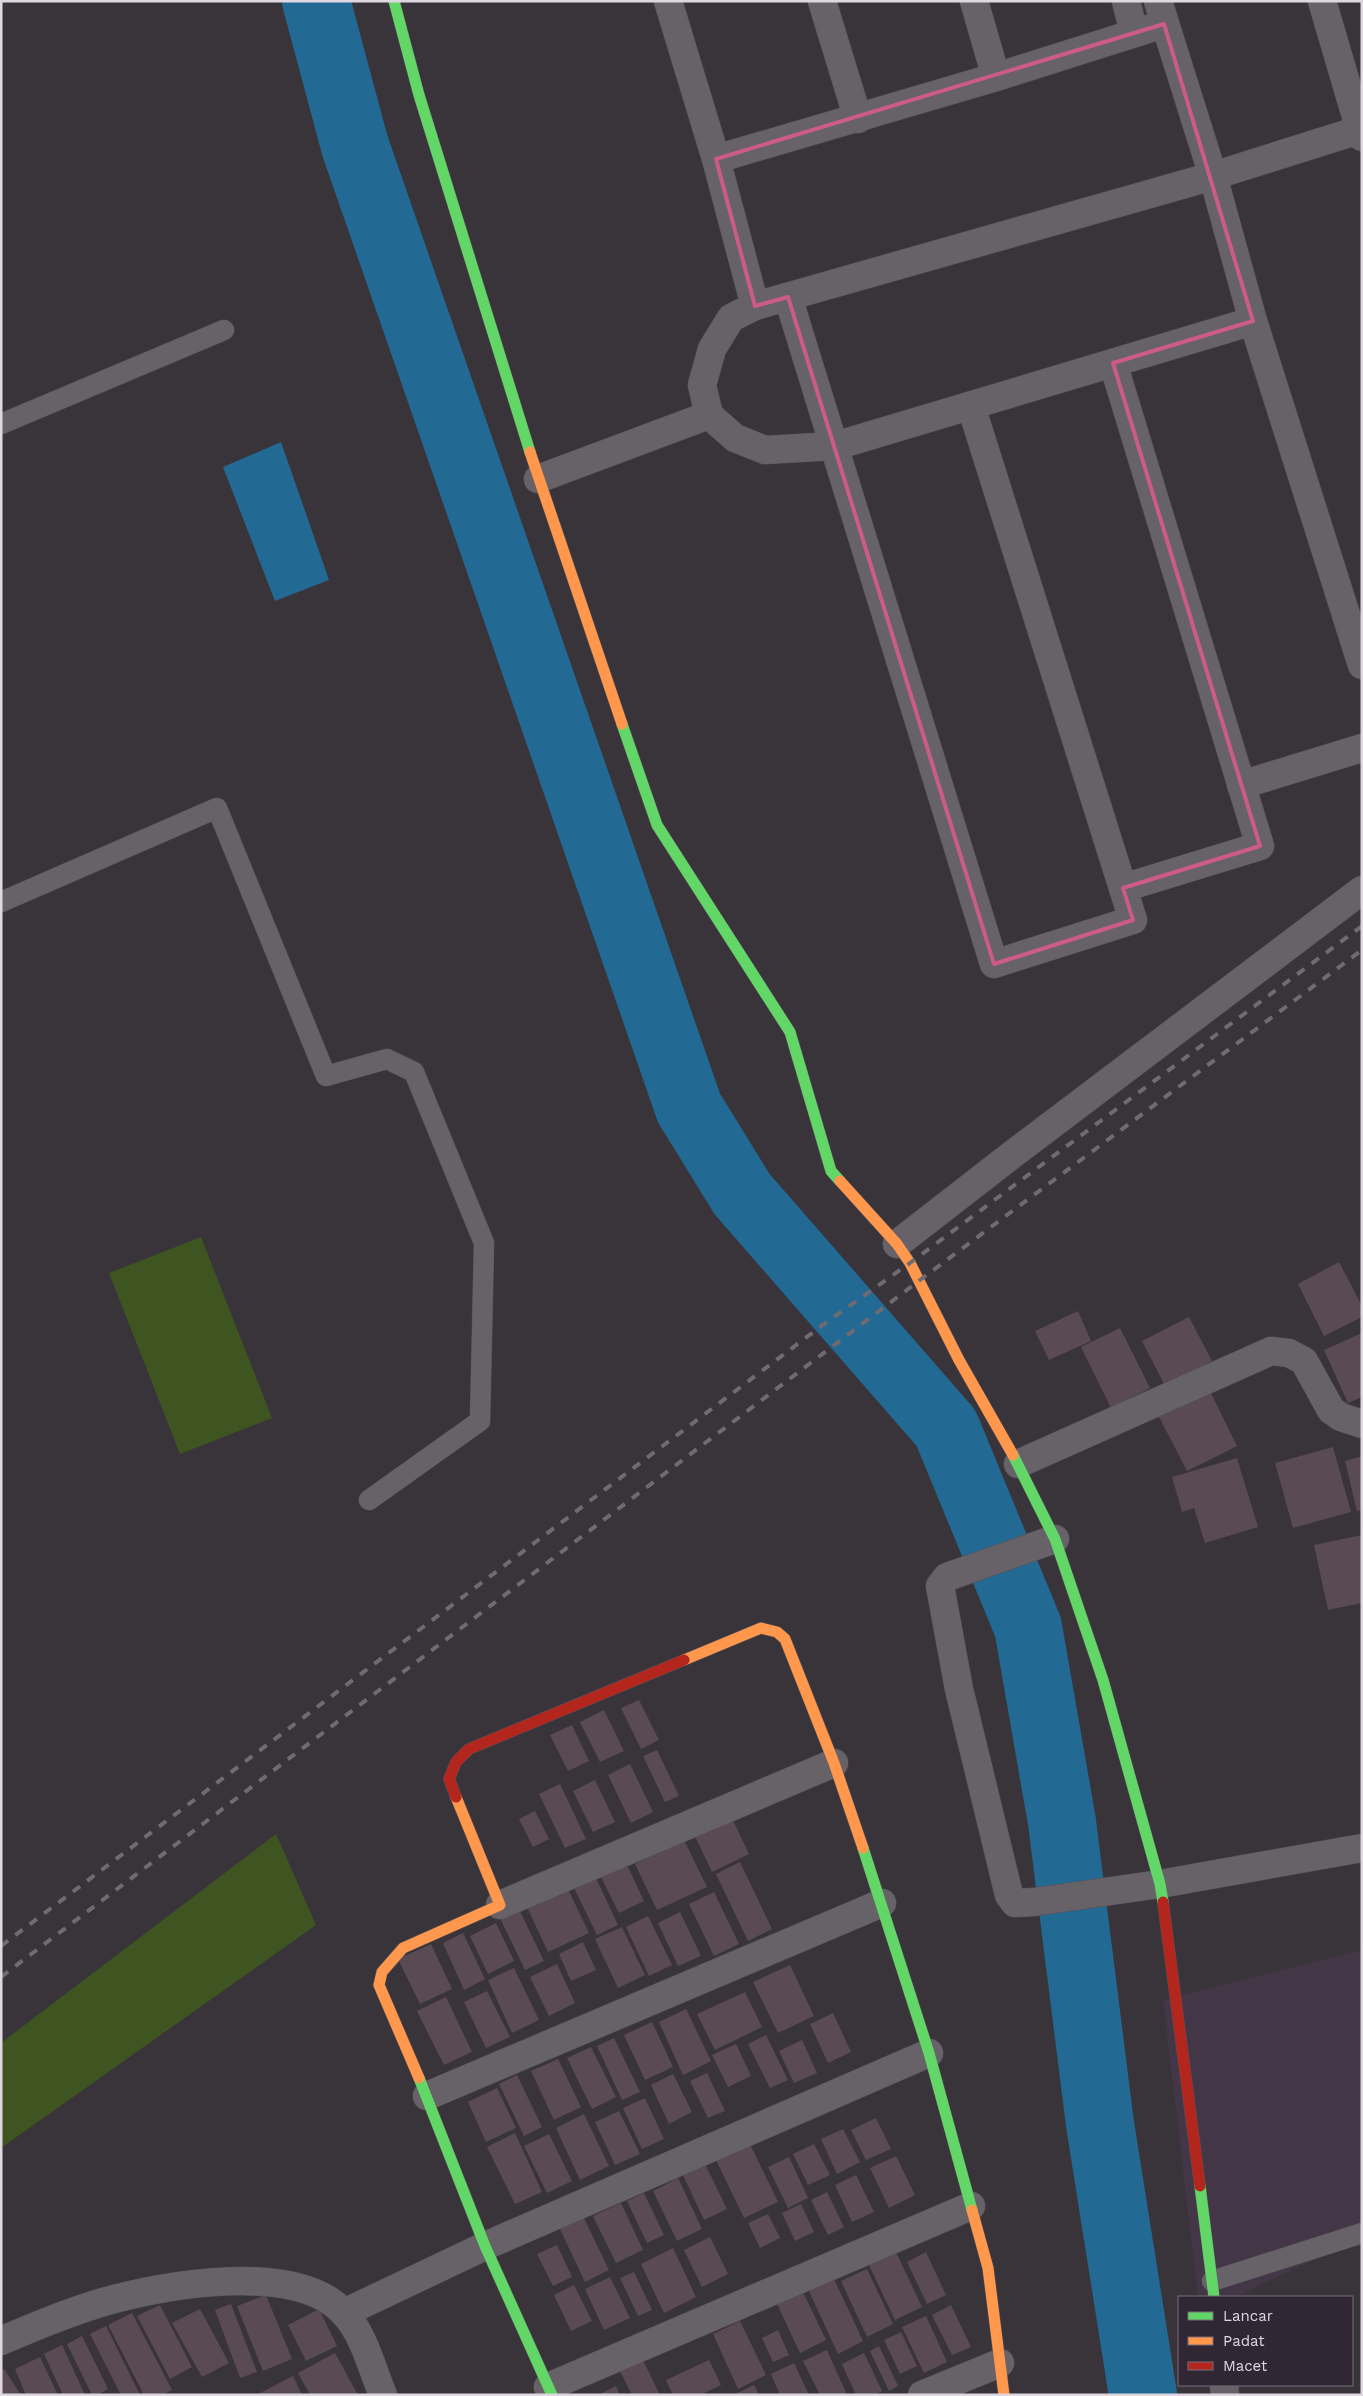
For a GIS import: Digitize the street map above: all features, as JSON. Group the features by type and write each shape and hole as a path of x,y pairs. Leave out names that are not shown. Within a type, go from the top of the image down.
{"street":[{"path":"394,1 419,95 538,479 657,825 790,1032 831,1171 897,1244 929,1297 959,1360 1018,1464 1055,1539 1103,1680 1160,1884 1180,2023 1213,2289"},
{"path":"668,1 716,159 755,306"},
{"path":"822,1 858,119"},
{"path":"974,1 996,77"},
{"path":"1126,1 1134,33"},
{"path":"1253,322 835,446 766,450 736,438 709,415 702,385 712,349 730,318 755,306 1361,132 1322,1"},
{"path":"716,159 858,119 1134,33 1161,13 1213,176 1253,322 1362,665"},
{"path":"788,297 994,964 1133,920 971,406"},
{"path":"1113,364 1260,846 1123,888"},
{"path":"538,479 709,415"},
{"path":"1241,785 1362,748"},
{"path":"897,1244 1362,890"},
{"path":"1018,1464 1271,1352 1289,1353 1304,1361 1331,1410 1341,1417 1362,1424"},
{"path":"1055,1539 947,1577 940,1586 939,1592 959,1689 1009,1895 1015,1903 1160,1884 1362,1848"},
{"path":"500,1905 449,1779 456,1761 469,1749 761,1628 777,1632 785,1639 834,1763 882,1903 929,2053 988,2268 1004,2395"},
{"path":"834,1763 403,1948 382,1972 379,1985 427,2096 485,2246 550,2391 971,2206"},
{"path":"427,2096 882,1903"},
{"path":"344,2313 485,2246 929,2053"},
{"path":"1,2341 100,2303 159,2289 257,2280 285,2284 314,2293 328,2300 344,2313 355,2330 383,2395"},
{"path":"922,2395 1000,2363"}],"lane":[{"path":"1,424 224,330"},
{"path":"1,902 217,808 326,1076 387,1059 414,1072 484,1243 480,1421 369,1500"},
{"path":"1213,2289 1362,2234"}],"highlighted area":[{"path":"1164,24 1253,321 1113,363 1260,846 1123,888 1133,920 994,964 788,297 755,306 716,159"}],"shaded area":[{"path":"1362,1950 1362,2237 1237,2296 1198,2296 1163,2000"}],"green space":[{"path":"201,1237 272,1418 180,1454 109,1273"},
{"path":"276,1834 316,1925 1,2148 1,2043"}],"water":[{"path":"281,442 329,580 275,601 223,467"}],"building":[{"path":"1339,1262 1362,1306 1362,1317 1324,1336 1298,1284"},
{"path":"1078,1311 1091,1341 1049,1360 1035,1331"},
{"path":"1189,1317 1212,1361 1165,1386 1142,1341"},
{"path":"1120,1328 1150,1388 1111,1408 1081,1347"},
{"path":"1362,1333 1362,1397 1348,1403 1324,1350"},
{"path":"1206,1383 1237,1446 1187,1471 1155,1409"},
{"path":"1333,1447 1351,1512 1293,1528 1275,1463"},
{"path":"1362,1456 1362,1510 1357,1511 1345,1461"},
{"path":"1237,1458 1258,1527 1205,1543 1194,1508 1182,1512 1172,1477"},
{"path":"1362,1535 1362,1603 1328,1610 1314,1545"},
{"path":"639,1700 659,1740 641,1749 621,1708"},
{"path":"604,1710 624,1751 600,1762 580,1722"},
{"path":"572,1725 589,1761 568,1771 550,1735"},
{"path":"657,1750 679,1796 665,1802 643,1756"},
{"path":"630,1764 653,1812 631,1823 608,1775"},
{"path":"595,1780 615,1822 593,1832 573,1791"},
{"path":"560,1784 586,1839 565,1848 539,1794"},
{"path":"535,1811 549,1839 533,1847 519,1819"},
{"path":"730,1814 749,1854 712,1872 693,1832"},
{"path":"684,1840 707,1887 657,1910 635,1864"},
{"path":"740,1862 772,1929 748,1941 716,1874"},
{"path":"627,1865 644,1901 619,1913 601,1877"},
{"path":"596,1878 618,1925 597,1935 574,1888"},
{"path":"566,1885 589,1933 548,1952 526,1905"},
{"path":"714,1892 739,1944 714,1956 689,1904"},
{"path":"518,1907 544,1961 525,1970 499,1916"},
{"path":"680,1912 701,1956 678,1966 658,1923"},
{"path":"648,1916 672,1965 649,1976 626,1927"},
{"path":"496,1923 514,1961 488,1974 470,1936"},
{"path":"622,1927 645,1975 618,1988 595,1939"},
{"path":"463,1933 485,1979 464,1990 443,1943"},
{"path":"583,1942 596,1970 571,1981 559,1954"},
{"path":"431,1944 452,1989 420,2004 398,1959"},
{"path":"557,1964 575,2003 549,2016 530,1977"},
{"path":"790,1965 814,2016 778,2033 753,1982"},
{"path":"514,1968 539,2020 512,2033 488,1980"},
{"path":"487,1991 510,2037 486,2048 464,2002"},
{"path":"745,1992 762,2027 715,2050 697,2014"},
{"path":"446,1997 472,2052 444,2065 417,2011"},
{"path":"686,2009 711,2061 683,2075 659,2022"},
{"path":"833,2013 851,2052 828,2063 810,2024"},
{"path":"652,2022 673,2067 645,2080 624,2035"},
{"path":"766,2035 788,2080 770,2088 748,2044"},
{"path":"614,2038 640,2092 622,2100 597,2046"},
{"path":"802,2040 817,2073 794,2083 779,2051"},
{"path":"736,2044 751,2076 728,2087 712,2055"},
{"path":"591,2047 616,2097 592,2109 567,2058"},
{"path":"558,2059 581,2107 554,2120 531,2071"},
{"path":"707,2073 725,2111 708,2118 690,2081"},
{"path":"673,2074 692,2112 669,2124 651,2085"},
{"path":"517,2075 542,2127 524,2136 499,2084"},
{"path":"497,2088 516,2128 486,2142 468,2102"},
{"path":"645,2098 664,2139 642,2149 623,2108"},
{"path":"619,2111 640,2154 615,2165 595,2122"},
{"path":"584,2114 609,2166 580,2180 556,2128"},
{"path":"876,2118 891,2149 866,2160 851,2130"},
{"path":"843,2129 860,2162 837,2174 821,2139"},
{"path":"515,2133 542,2192 515,2204 487,2147"},
{"path":"549,2134 572,2181 547,2193 524,2146"},
{"path":"750,2144 778,2202 744,2218 716,2160"},
{"path":"814,2144 830,2175 808,2185 793,2154"},
{"path":"896,2156 915,2195 889,2208 870,2168"},
{"path":"789,2157 808,2198 788,2208 768,2167"},
{"path":"705,2164 727,2209 704,2220 683,2175"},
{"path":"856,2175 874,2212 852,2222 835,2185"},
{"path":"678,2178 702,2229 677,2241 653,2191"},
{"path":"827,2192 844,2227 828,2235 811,2200"},
{"path":"644,2193 664,2235 647,2243 627,2201"},
{"path":"621,2203 643,2250 616,2263 593,2216"},
{"path":"801,2204 814,2232 795,2241 782,2213"},
{"path":"768,2214 780,2238 760,2248 748,2223"},
{"path":"583,2216 609,2270 585,2282 559,2227"},
{"path":"710,2237 728,2274 702,2287 684,2250"},
{"path":"557,2245 572,2277 553,2286 537,2254"},
{"path":"673,2248 696,2297 664,2313 641,2264"},
{"path":"895,2250 922,2307 895,2320 868,2263"},
{"path":"926,2252 946,2295 927,2304 907,2262"},
{"path":"867,2269 893,2324 867,2337 841,2281"},
{"path":"634,2272 652,2310 638,2316 620,2278"},
{"path":"610,2277 630,2318 604,2330 585,2289"},
{"path":"833,2277 863,2341 838,2354 808,2289"},
{"path":"574,2285 592,2321 571,2331 554,2295"},
{"path":"803,2292 826,2340 800,2353 777,2304"},
{"path":"266,2295 292,2359 263,2371 237,2306"},
{"path":"231,2304 257,2372 240,2378 215,2310"},
{"path":"160,2305 192,2367 170,2379 137,2316"},
{"path":"951,2305 971,2347 952,2355 932,2315"},
{"path":"200,2309 229,2363 202,2377 172,2323"},
{"path":"319,2309 337,2346 306,2361 288,2325"},
{"path":"132,2313 172,2390 162,2395 144,2395 108,2325"},
{"path":"926,2316 947,2362 924,2373 902,2327"},
{"path":"740,2321 766,2375 738,2389 713,2334"},
{"path":"106,2326 140,2395 121,2395 90,2334"},
{"path":"778,2330 789,2355 773,2362 762,2338"},
{"path":"901,2332 917,2366 900,2374 884,2340"},
{"path":"82,2336 108,2389 97,2395 92,2395 67,2344"},
{"path":"62,2345 85,2395 63,2395 44,2354"},
{"path":"879,2346 898,2386 889,2391 870,2351"},
{"path":"827,2350 847,2395 820,2395 803,2361"},
{"path":"639,2352 660,2395 632,2395 616,2363"},
{"path":"335,2353 358,2395 310,2395 298,2373"},
{"path":"864,2353 882,2391 874,2395 856,2395 842,2364"},
{"path":"40,2357 58,2395 26,2395 15,2369"},
{"path":"709,2360 721,2385 700,2395 673,2395 666,2380"},
{"path":"794,2363 809,2395 780,2395 771,2374"},
{"path":"4,2369 21,2395 1,2395 1,2371"},
{"path":"293,2376 302,2395 256,2395"},
{"path":"754,2385 759,2395 733,2395"},
{"path":"616,2386 620,2395 598,2395"}],"waterway":[{"path":"316,1 355,146 689,1108 742,1194 946,1428 1028,1627 1062,1822 1100,2124 1143,2395"}],"railway":[{"path":"1,1946 820,1327 910,1263 1362,926"},
{"path":"1,1977 920,1280 1362,950"}],"traffic: fast":[{"path":"394,1 419,95 530,452"},
{"path":"622,724 657,825 790,1032 831,1171 840,1181"},
{"path":"1013,1455 1055,1539 1103,1680 1160,1884 1163,1902"},
{"path":"863,1848 929,2053 972,2210"},
{"path":"419,2078 485,2246 552,2395"},
{"path":"1200,2186 1214,2296"}],"traffic: slow":[{"path":"530,452 622,724"},
{"path":"840,1181 897,1244 910,1263 959,1360 1013,1455"},
{"path":"684,1660 761,1628 777,1632 785,1639 834,1763 863,1848"},
{"path":"419,2078 379,1985 382,1972 403,1948 500,1905 456,1797"},
{"path":"972,2210 988,2268 1004,2395"}],"traffic: jam":[{"path":"456,1797 449,1779 456,1762 469,1749 684,1660"},
{"path":"1163,1902 1200,2186"}]}
